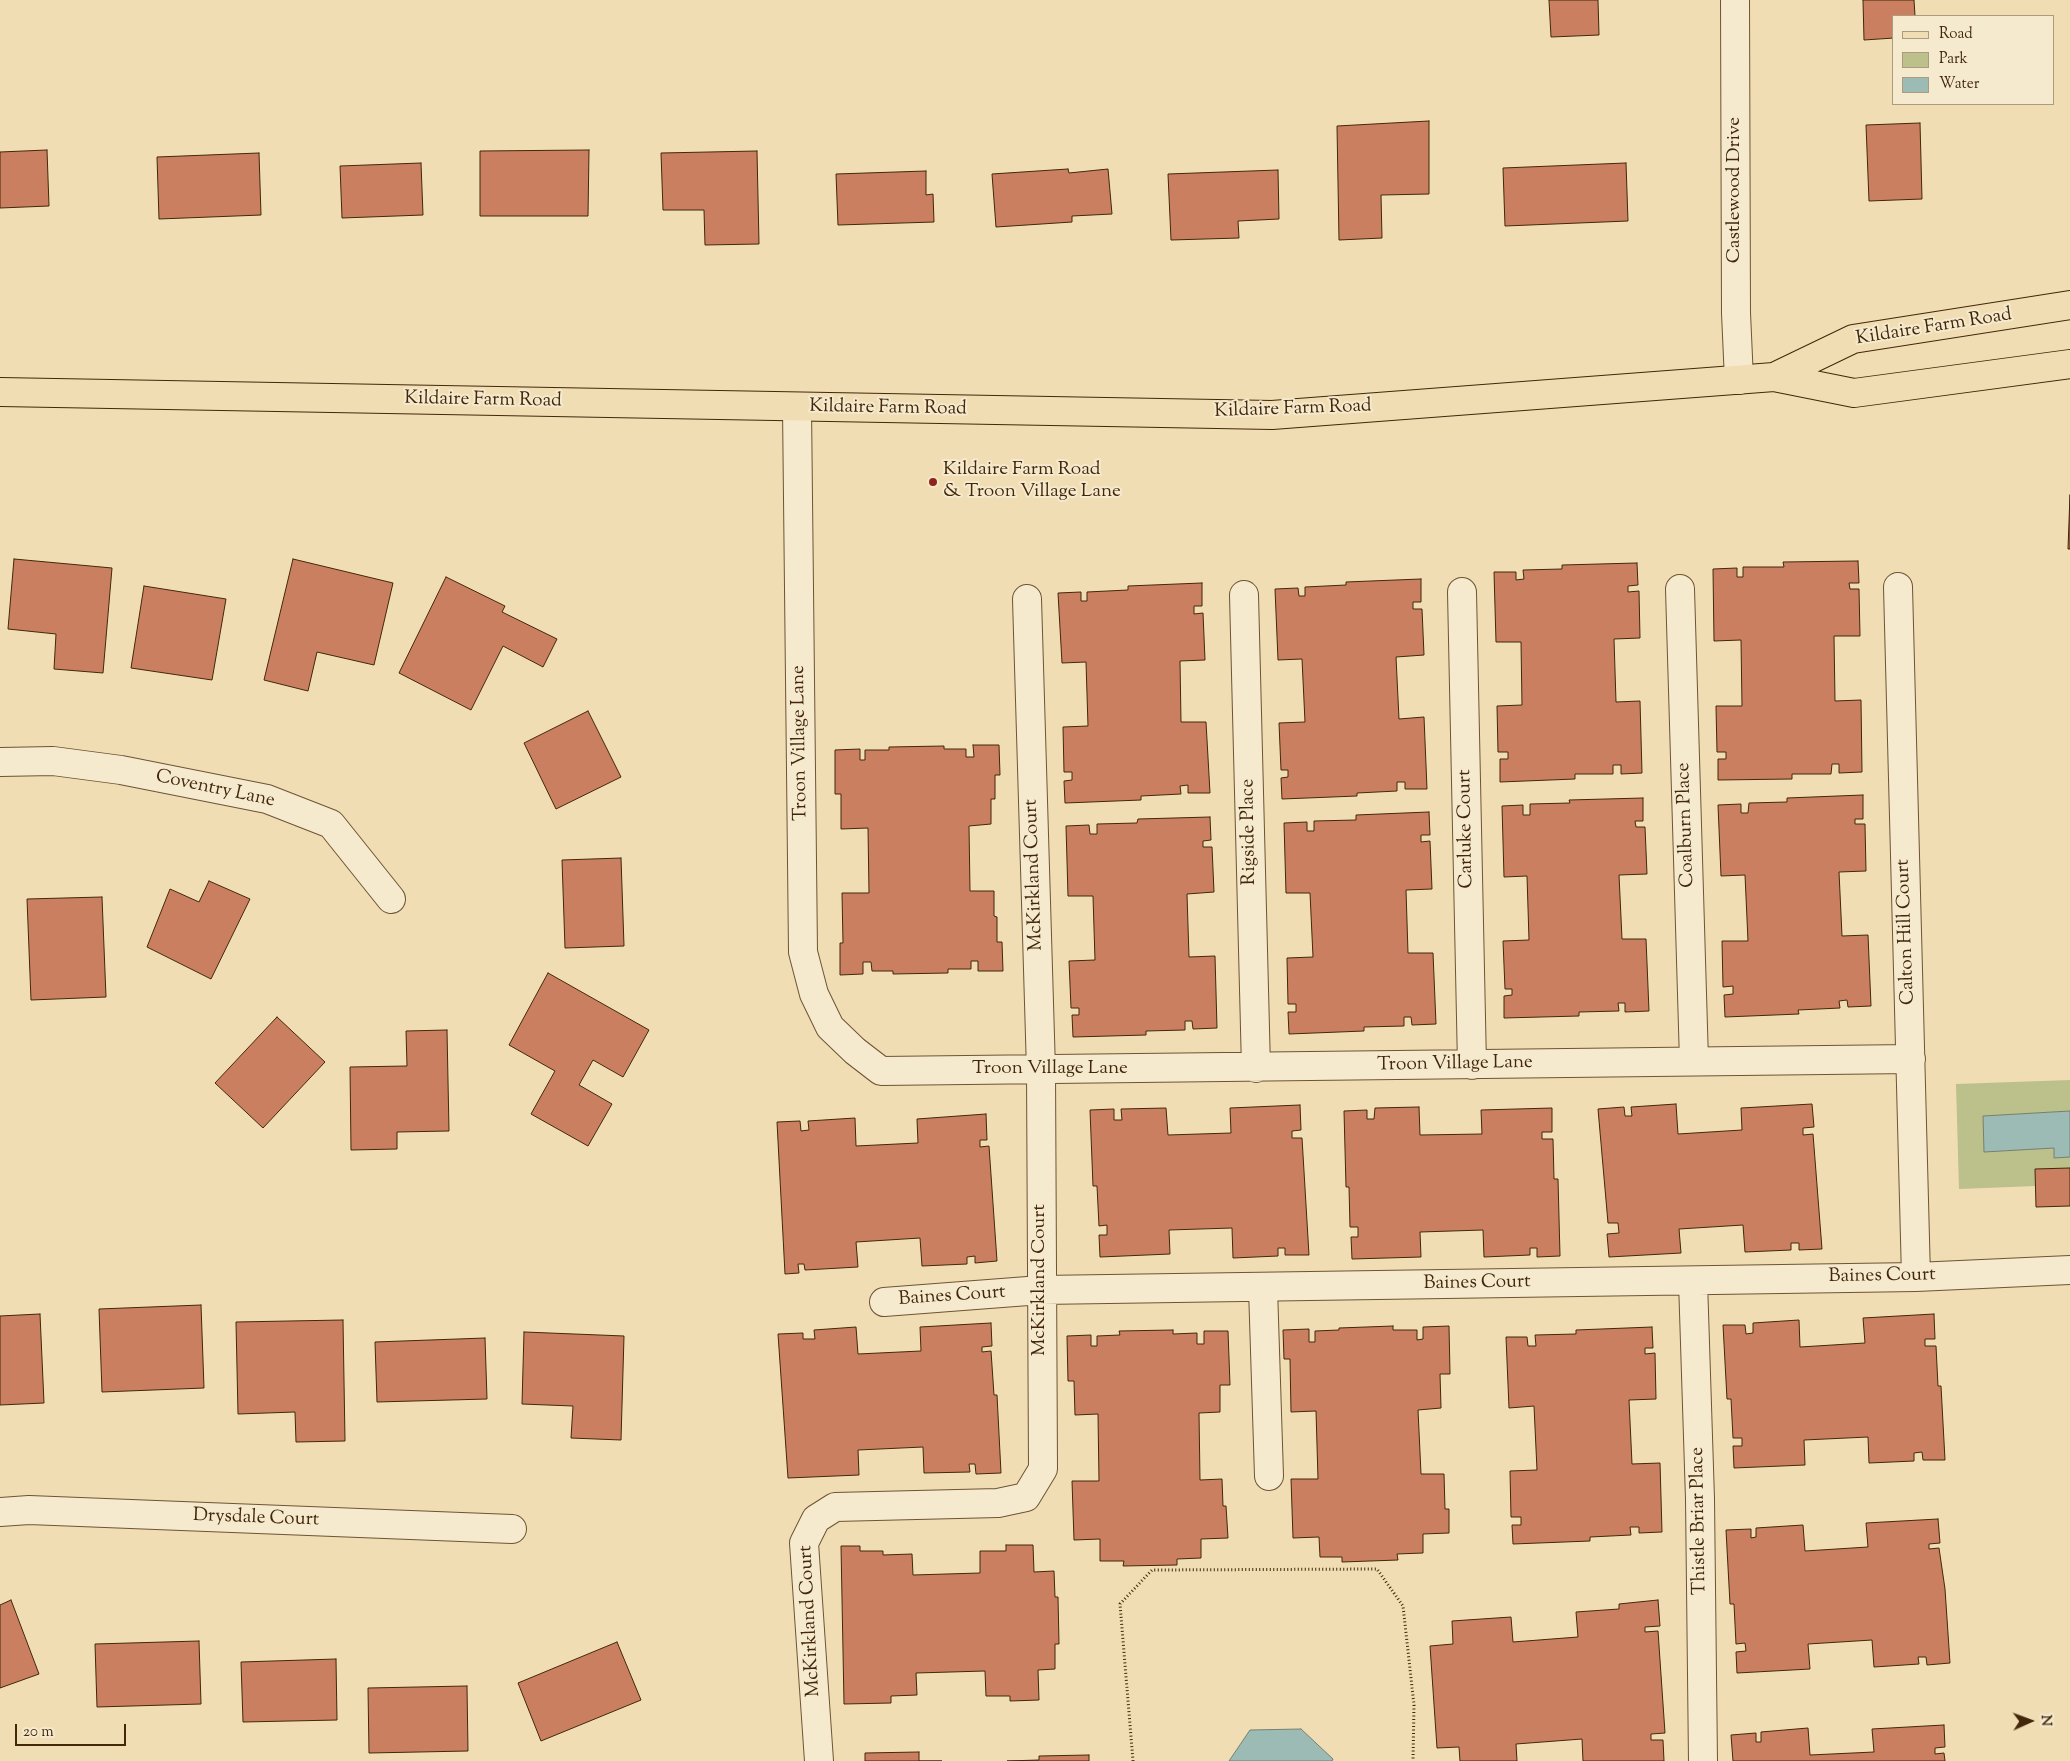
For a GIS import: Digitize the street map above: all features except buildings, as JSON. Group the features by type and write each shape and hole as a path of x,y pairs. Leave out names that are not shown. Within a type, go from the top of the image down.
{"main road":[{"name":"Kildaire Farm Road","path":"1774,377 1853,338 2070,305"},
{"name":"Kildaire Farm Road","path":"0,392 1272,414 1774,377 1854,393 2070,364"}],"street":[{"name":"Castlewood Drive","path":"1735,0 1736,313 1739,380"},
{"name":"Troon Village Lane","path":"797,407 803,952 814,994 830,1027 855,1051 881,1071 1911,1059"},
{"name":"Calton Hill Court","path":"1898,587 1916,1277"},
{"name":"Coalburn Place","path":"1680,589 1694,1061"},
{"name":"Carluke Court","path":"1462,592 1472,1065"},
{"name":"Rigside Place","path":"1244,595 1256,1068"},
{"name":"McKirkland Court","path":"819,1761 804,1543 816,1519 836,1508 998,1503 1026,1497 1043,1469 1041,1070 1027,599"},
{"name":"Coventry Lane","path":"0,762 53,761 121,770 267,799 331,824 391,898"},
{"name":"Baines Court","path":"884,1302 1041,1290 1916,1277 2070,1270"},
{"name":"Thistle Briar Place","path":"1693,1281 1700,1499 1703,1761"},
{"path":"1263,1288 1268,1476"},
{"name":"Drysdale Court","path":"0,1512 29,1510 512,1529"}],"path":[{"path":"1133,1761 1120,1604 1152,1570 1367,1569 1377,1569 1403,1606 1414,1704 1413,1761"}],"green space":[{"path":"2070,1080 2070,1168 2036,1186 1959,1189 1956,1084"}],"water":[{"path":"2070,1111 2070,1157 2054,1158 2054,1148 1984,1152 1983,1116"},
{"path":"1301,1729 1333,1759 1332,1761 1229,1761 1250,1730"}],"place":[{"name":"Kildaire Farm Road & Troon Village Lane","path":"933,482"}]}
